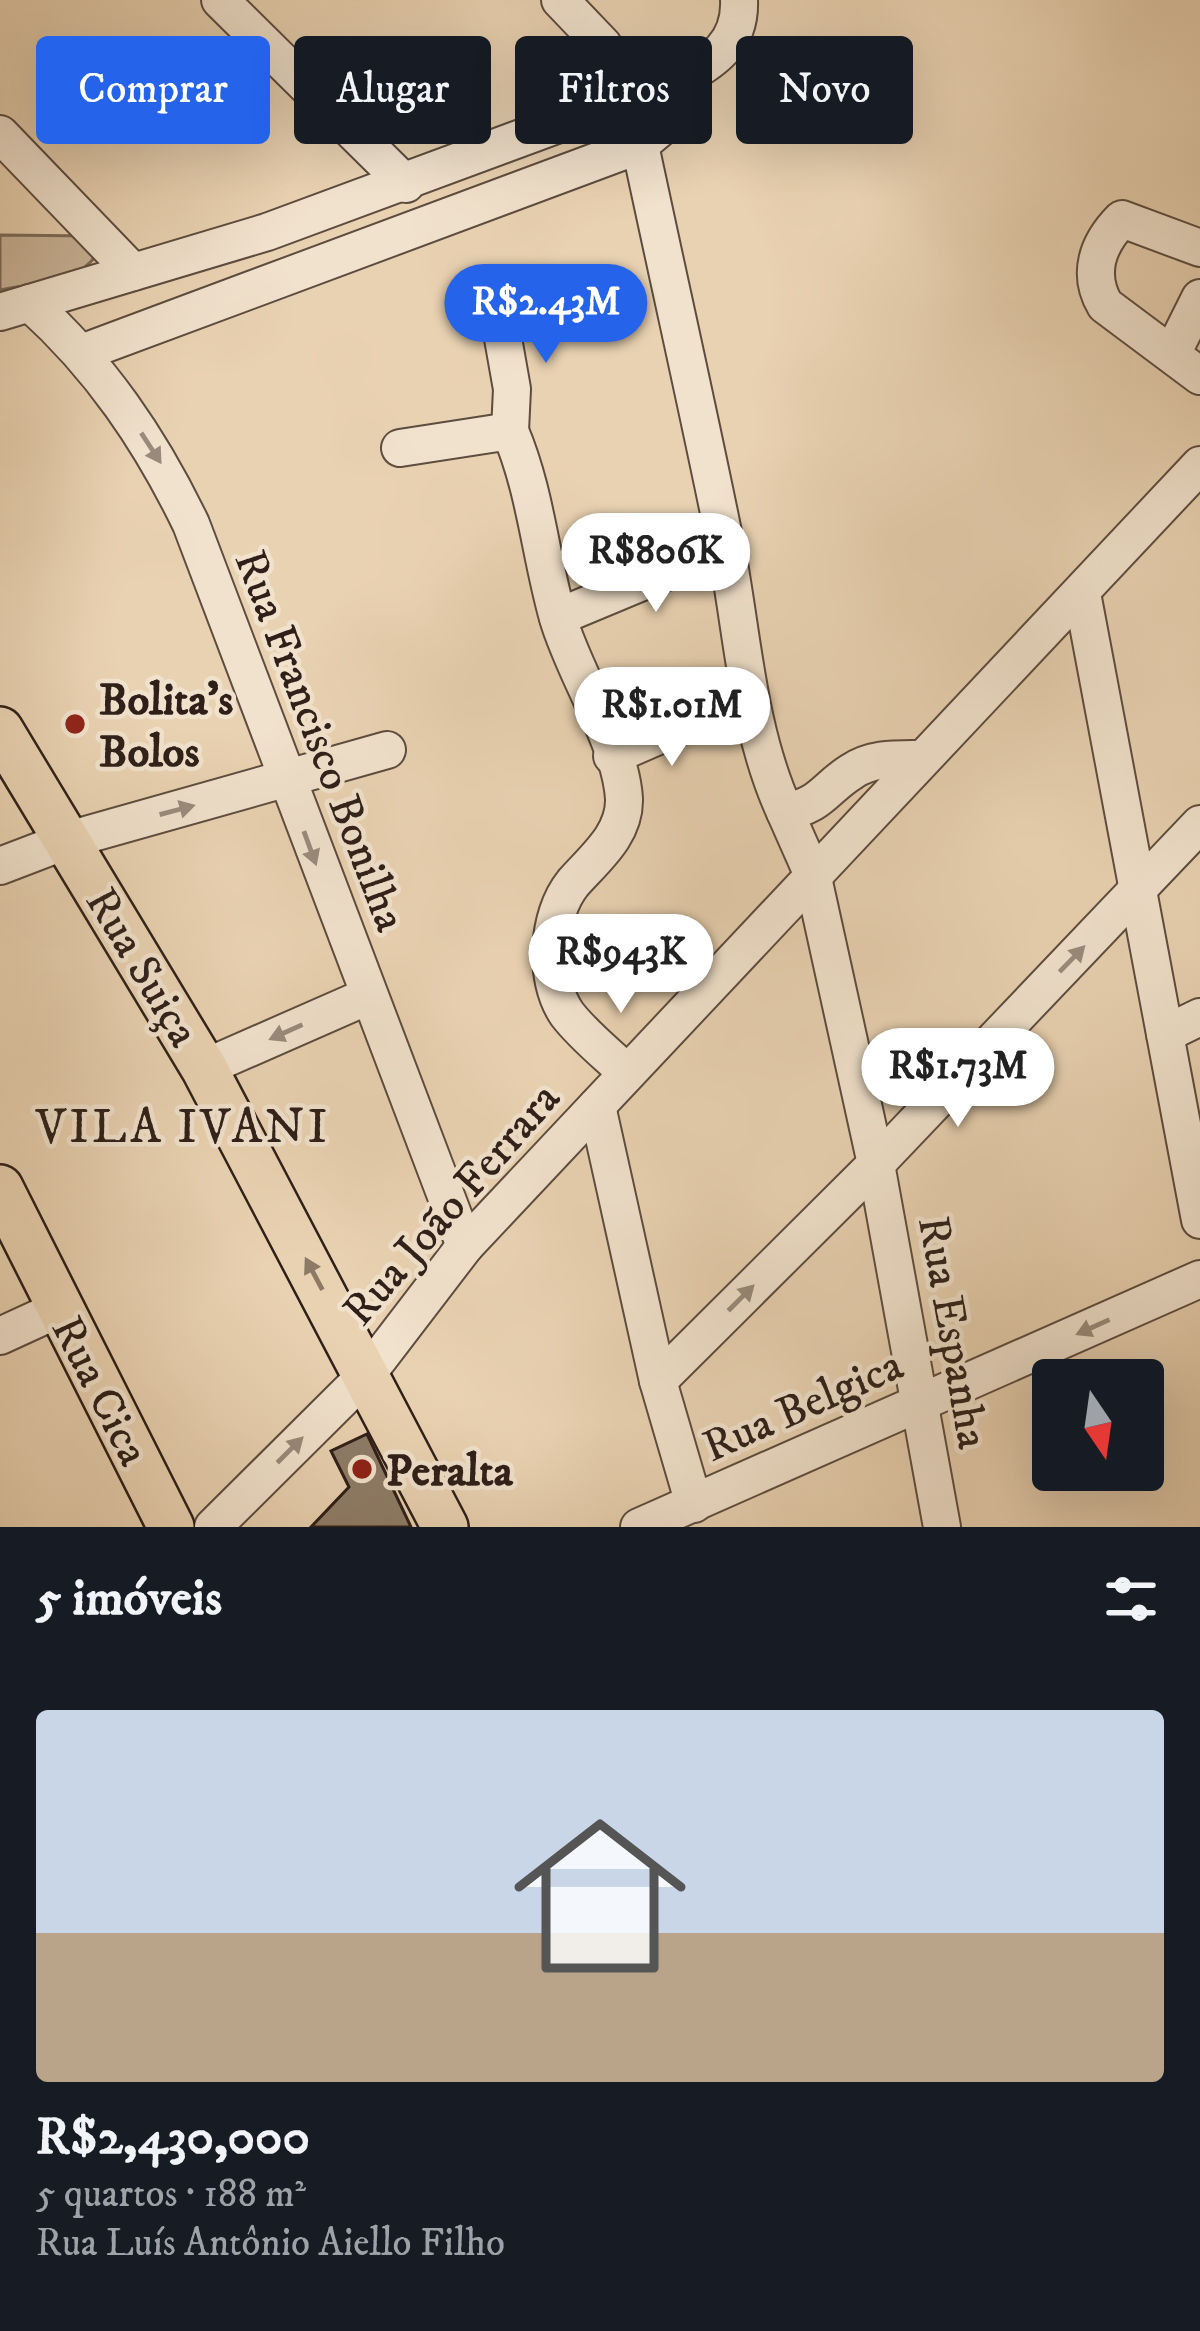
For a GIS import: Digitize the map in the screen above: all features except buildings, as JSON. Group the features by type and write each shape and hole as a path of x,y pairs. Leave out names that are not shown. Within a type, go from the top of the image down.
{"main road":[{"name":"Rua Suiça","path":"0,730 204,1068 446,1527"},
{"name":"Rua Cica","path":"0,1188 171,1527"}],"street":[{"path":"220,0 406,184"},
{"path":"560,0 595,36"},
{"path":"712,60 732,42 739,0"},
{"path":"0,134 133,272"},
{"path":"15,308 406,184 515,141"},
{"path":"84,352 640,145"},
{"name":"Rua Espanha","path":"640,145 726,547 757,736 812,873 876,1164 942,1527"},
{"path":"1200,248 1122,219 1093,266 1096,289 1106,305 1186,365 1200,298"},
{"name":"Rua Francisco Bonilha","path":"15,308 84,352 159,458 190,524 465,1246"},
{"path":"498,310 509,363 510,431 532,491 558,617 612,756 624,806 618,827 556,912 550,941 565,1011 626,1072"},
{"path":"400,448 510,431"},
{"name":"Rua João Ferrara","path":"213,1527 367,1374 465,1246 918,759 1200,465"},
{"path":"558,617 726,547"},
{"path":"1082,593 1200,1220"},
{"path":"612,756 704,716"},
{"path":"0,866 68,840 387,750"},
{"path":"785,812 830,794 861,766 918,759"},
{"path":"658,1381 876,1164 1200,824"},
{"path":"204,1068 368,996"},
{"path":"1165,1034 1200,1017"},
{"path":"597,1106 658,1381 694,1504"},
{"name":"Rua Belgica","path":"639,1527 1200,1279"},
{"path":"0,1336 61,1308"}],"shaded area":[{"path":"0,235 92,236 99,249 70,275 0,290"}],"place":[{"name":"Bolita's Bolos","path":"75,724"},
{"name":"Peralta","path":"362,1469"}],"district":[{"name":"VILA IVANI","path":"183,1125"}]}
